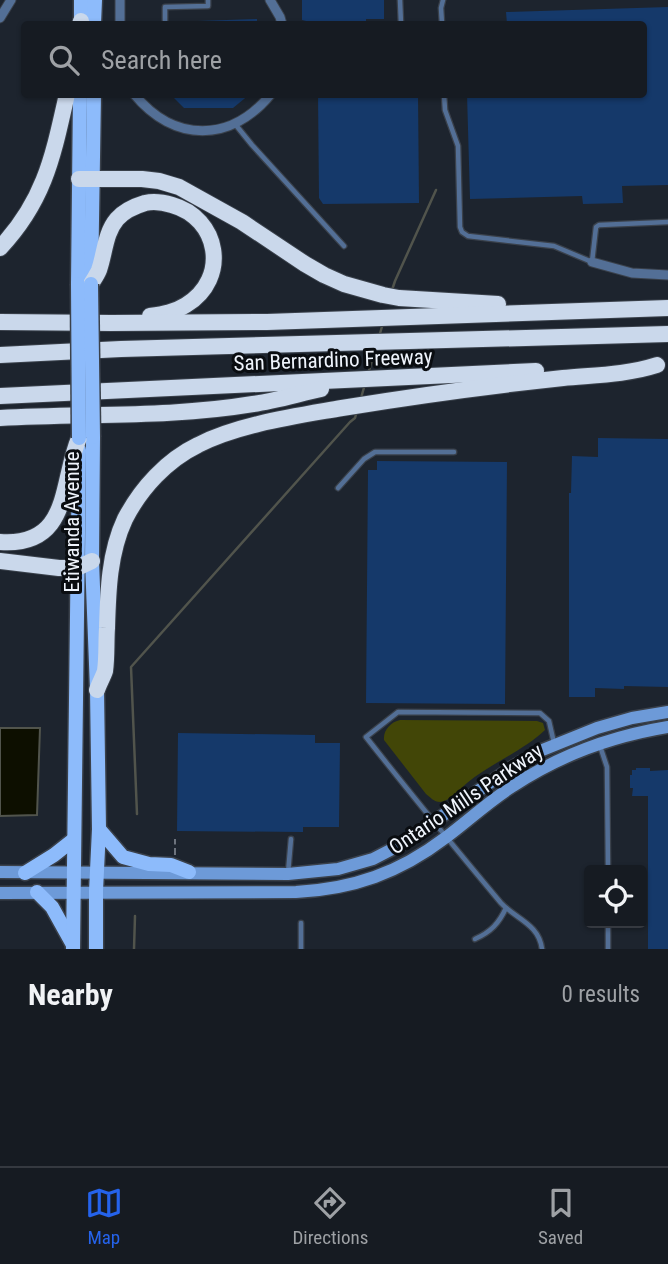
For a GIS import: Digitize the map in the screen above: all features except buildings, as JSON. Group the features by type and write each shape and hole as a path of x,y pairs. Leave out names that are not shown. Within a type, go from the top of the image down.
{"highway":[{"path":"0,248 25,219 43,184 50,166 66,98"},
{"path":"86,179 142,179 178,187 242,222 324,275 344,284 391,297 508,305 668,306"},
{"path":"85,284 99,272 113,225 119,217 139,205 161,202 184,209 201,222 214,250 211,276 192,301 170,312 149,317 106,319 96,323"},
{"path":"0,322 267,321 668,306"},
{"name":"San Bernardino Freeway","path":"0,355 121,349 668,334"},
{"path":"97,690 104,672 109,585 114,553 124,521 144,489 160,472 197,445 220,435 295,416 370,402 638,371 662,365"},
{"name":"San Bernardino Freeway","path":"0,396 662,365"},
{"path":"0,418 205,410 253,404 368,380"},
{"path":"0,424 46,417"},
{"path":"0,542 32,538 54,520 64,498 72,455 86,437"},
{"path":"0,561 51,568 85,564"}],"main road":[{"path":"84,21 85,0"},
{"name":"Etiwanda Avenue","path":"73,946 73,840 85,564 86,179 80,98"},
{"name":"Etiwanda Avenue","path":"86,179 94,98"},
{"name":"Etiwanda Avenue","path":"85,564 97,690 99,829 96,949"},
{"name":"Ontario Mills Parkway","path":"0,872 288,874 338,869 373,859 402,844 518,763 555,744 614,723 668,712"},
{"name":"Ontario Mills Parkway","path":"0,893 219,893 310,891 343,887 403,866 447,837 514,785 571,754 629,735 668,727"},
{"path":"99,829 123,857 149,864 171,865 189,872"},
{"path":"25,873 73,840"},
{"path":"219,893 230,886 281,885 288,874"},
{"path":"37,892 52,907 73,946"}],"street":[{"path":"0,18 11,0"},
{"path":"120,0 120,21"},
{"path":"272,1 281,21"},
{"path":"137,98 156,117 180,128 206,131 235,124 261,107 268,98"},
{"path":"592,261 632,273 668,275"}],"lane":[{"path":"165,21 165,7 208,6 208,0"},
{"path":"400,0 401,21"},
{"path":"442,21 443,0"},
{"path":"444,98 444,110 458,146 460,227 468,236 554,246 592,261 596,227 599,225 668,222"},
{"path":"235,124 344,246"},
{"path":"338,488 364,459 375,452 454,452"},
{"path":"542,949 537,932 506,908 366,737 398,712 540,713 548,722 555,744"},
{"path":"599,744 607,766 608,865"},
{"path":"288,874 291,839"},
{"path":"475,939 486,934 501,920 506,908"},
{"path":"301,923 301,949"},
{"path":"608,928 608,949"}],"path":[{"path":"174,859 175,839"}],"shaded area":[{"path":"400,720 537,721 543,723 545,730 440,802 426,794 384,740 388,727"},
{"path":"0,728 40,728 37,815 0,816"}],"waterway":[{"path":"392,290 436,190"},
{"path":"379,337 383,323"},
{"path":"368,374 376,347"},
{"path":"361,398 365,384"},
{"path":"137,814 131,667 355,418 357,411"},
{"path":"134,949 135,916"}]}
